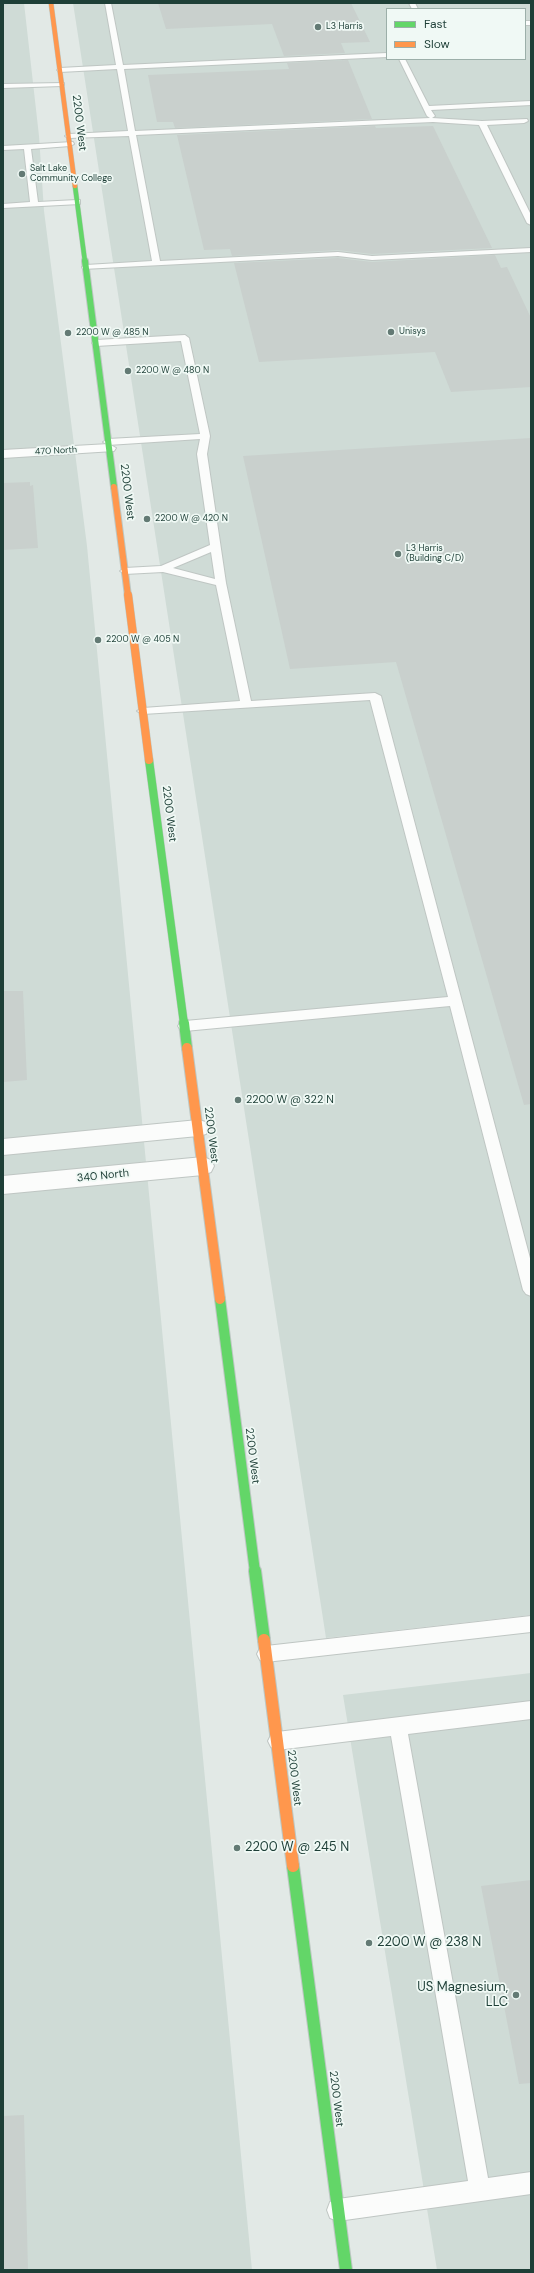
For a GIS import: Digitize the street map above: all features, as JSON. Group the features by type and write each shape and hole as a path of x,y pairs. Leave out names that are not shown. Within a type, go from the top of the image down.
{"street":[{"name":"2200 West","path":"51,3 346,2270"},
{"name":"470 North","path":"3,454 109,445"},
{"path":"3,1147 198,1128"},
{"name":"340 North","path":"3,1185 203,1166"}],"lane":[{"path":"108,3 156,264"},
{"path":"60,70 386,55"},
{"path":"403,60 433,120"},
{"path":"3,86 62,84"},
{"path":"427,108 531,103"},
{"path":"3,148 131,134 433,120 482,123 528,121 529,128"},
{"path":"482,123 531,223"},
{"path":"27,146 34,204"},
{"path":"3,206 77,202"},
{"path":"86,267 338,254 372,258 531,250"},
{"path":"96,343 185,338 205,436 202,454 221,583 246,704"},
{"path":"109,445 205,436"},
{"path":"164,569 216,546"},
{"path":"125,571 164,569 221,583"},
{"path":"143,711 375,696 531,1290"},
{"path":"185,1026 456,1001"},
{"path":"266,1654 531,1624"},
{"path":"277,1741 531,1710"},
{"path":"398,1726 480,2191"},
{"path":"338,2210 531,2183"}],"shaded area":[{"path":"3,3 24,3 39,136 44,211 87,546 252,2270 3,2270"},
{"path":"73,3 531,3 531,1615 326,1638"},
{"path":"531,1673 531,2270 437,2270 343,1695"}],"building":[{"name":"L3 Harris","path":"158,3 351,3 370,42 341,43 345,53 284,56 272,24 166,29"},
{"path":"348,60 372,119 175,128 173,122 157,122 148,75 289,69 287,63"},
{"path":"375,126 376,128 433,126 492,248 372,254 338,250 232,256 230,249 204,250 177,135"},
{"name":"Unisys","path":"495,255 501,268 507,267 531,318 531,387 451,392 435,352 259,362 234,263 338,258 372,262"},
{"name":"L3 Harris (Building C/D)","path":"531,438 531,1104 524,1105 396,662 290,669 243,456"},
{"path":"30,482 30,486 33,485 38,548 3,550 3,483"},
{"path":"3,991 23,991 27,1080 3,1082"},
{"name":"US Magnesium, LLC","path":"531,1880 531,2083 519,2084 481,1886"},
{"path":"24,2115 28,2270 3,2270 3,2116"}],"traffic: fast":[{"path":"75,186 114,487"},
{"path":"149,760 187,1048"},
{"path":"220,1299 264,1640"},
{"path":"293,1866 346,2270"}],"traffic: slow":[{"path":"51,3 75,186"},
{"path":"114,487 149,760"},
{"path":"187,1048 220,1299"},
{"path":"264,1640 293,1866"}],"place":[{"name":"L3 Harris","path":"318,27"},
{"name":"Salt Lake Community College","path":"22,174"},
{"name":"Unisys","path":"391,332"},
{"name":"2200 W @ 485 N","path":"68,333"},
{"name":"2200 W @ 480 N","path":"128,371"},
{"name":"2200 W @ 420 N","path":"147,519"},
{"name":"L3 Harris (Building C/D)","path":"398,554"},
{"name":"2200 W @ 405 N","path":"98,640"},
{"name":"2200 W @ 322 N","path":"238,1100"},
{"name":"2200 W @ 245 N","path":"237,1848"},
{"name":"2200 W @ 238 N","path":"369,1943"},
{"name":"US Magnesium, LLC","path":"516,1995"}]}
